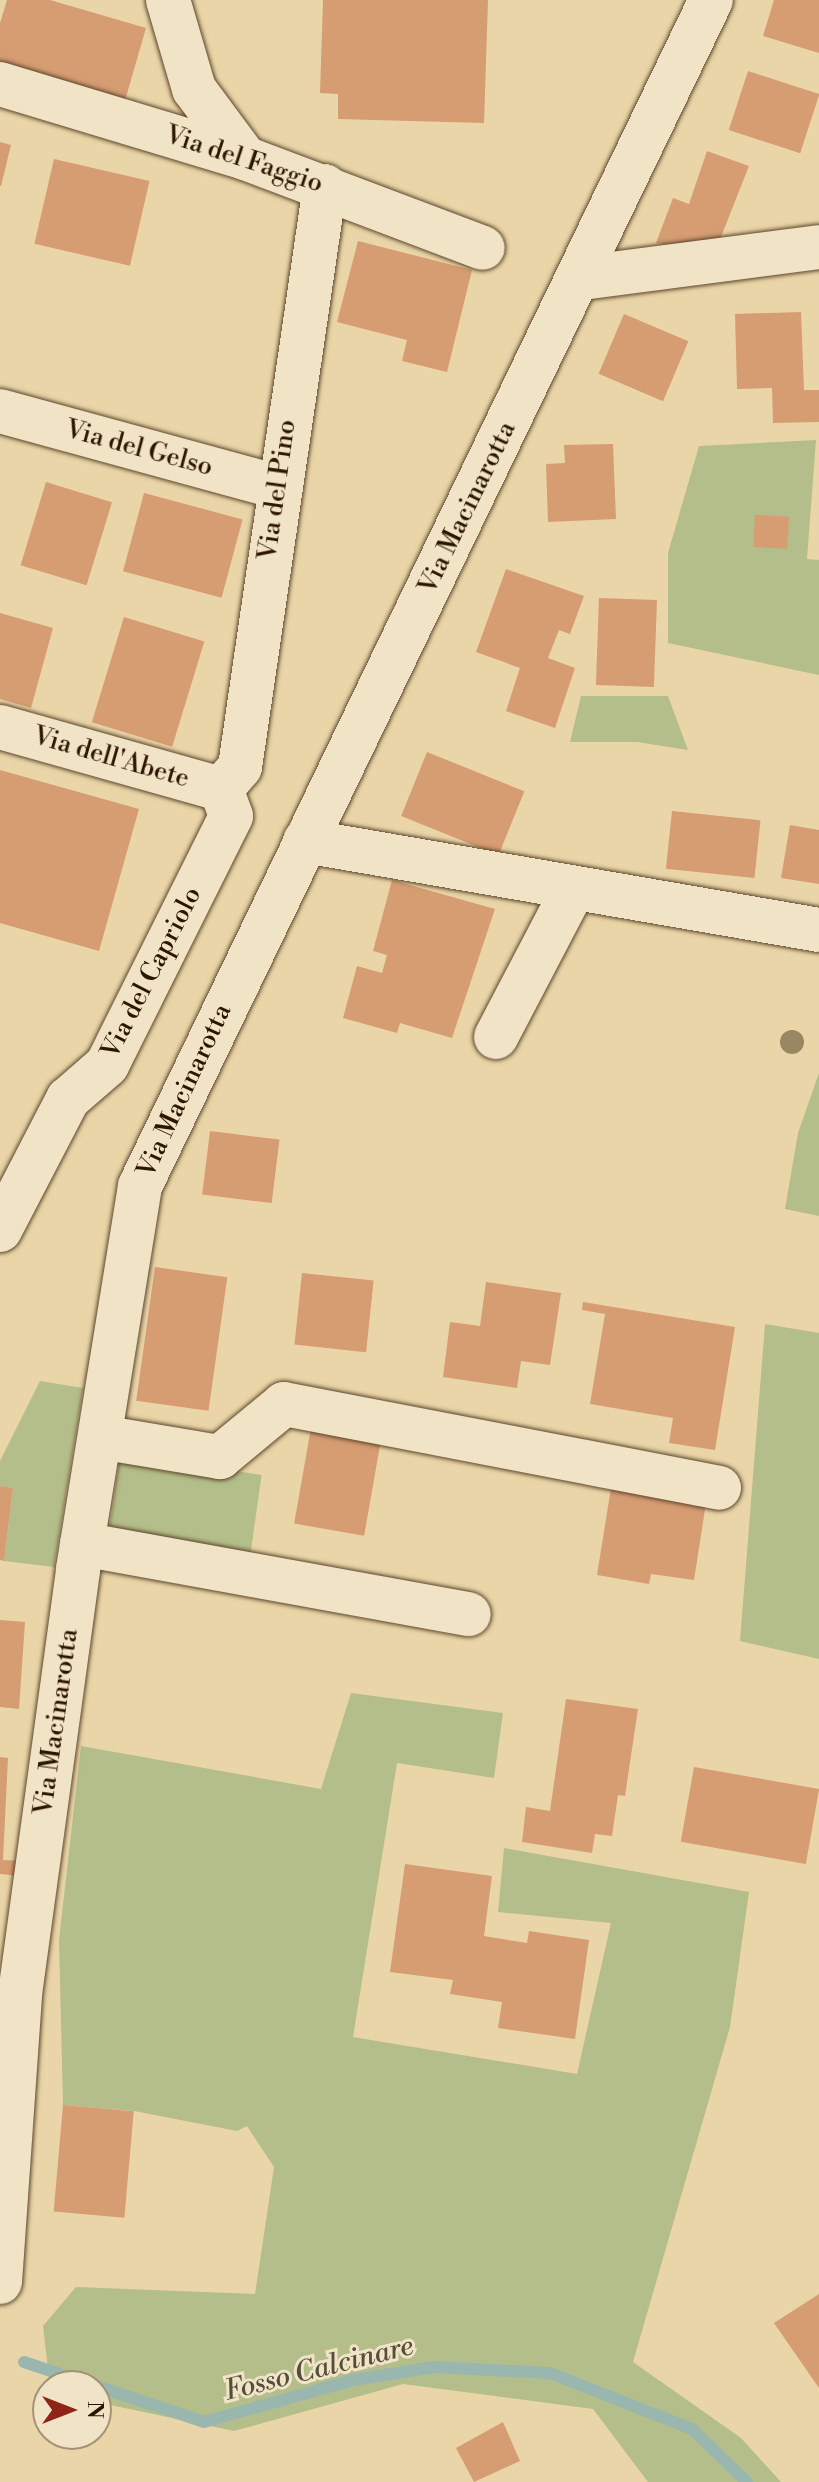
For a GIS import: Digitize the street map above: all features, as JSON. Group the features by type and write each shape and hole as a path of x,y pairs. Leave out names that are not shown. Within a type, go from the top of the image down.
{"street":[{"path":"168,0 194,89 245,158"},
{"name":"Via Macinarotta","path":"0,2282 20,1994 82,1544 140,1186 581,278 711,0"},
{"name":"Via del Faggio","path":"0,84 245,158 483,248"},
{"name":"Via del Pino","path":"221,789 240,767 278,487 325,186"},
{"path":"581,278 819,247"},
{"name":"Via del Gelso","path":"0,411 278,487"},
{"name":"Via dell'Abete","path":"0,727 221,789"},
{"name":"Via del Capriolo","path":"0,1230 68,1099 107,1065 114,1052 231,816 221,789"},
{"path":"305,841 819,930"},
{"path":"496,1037 574,888"},
{"path":"100,1437 220,1457 284,1404 719,1488"},
{"path":"82,1544 469,1614"}],"green space":[{"path":"816,440 807,559 819,560 819,675 668,643 668,553 699,446"},
{"path":"581,696 668,696 688,750 637,742 570,742"},
{"path":"819,1073 819,1216 785,1209 798,1133"},
{"path":"765,1324 819,1333 819,1659 740,1641"},
{"path":"40,1381 83,1388 54,1567 4,1561 13,1488 0,1486 0,1461"},
{"path":"120,1455 262,1475 251,1552 109,1532"},
{"path":"351,1693 503,1713 494,1778 397,1763 353,2037 577,2074 611,1923 498,1912 504,1848 749,1892 730,2027 633,2362 741,2438 781,2482 648,2482 593,2409 403,2384 234,2431 112,2405 112,2370 48,2370 43,2326 76,2287 255,2294 274,2167 247,2126 237,2131 134,2111 63,2105 59,1940 81,1746 321,1789"}],"building":[{"path":"7,0 50,0 146,28 124,104 0,67 0,23"},
{"path":"323,0 488,0 484,123 338,119 338,94 320,93"},
{"path":"774,0 819,0 819,53 763,36"},
{"path":"748,71 819,94 800,153 729,130"},
{"path":"0,142 11,145 1,186 0,186"},
{"path":"707,151 749,166 715,252 656,243 673,198 689,204"},
{"path":"54,159 149,181 130,266 34,244"},
{"path":"358,241 472,270 447,372 402,361 407,340 337,322"},
{"path":"801,312 804,390 819,390 819,422 773,423 772,388 737,389 735,314"},
{"path":"624,314 688,341 663,401 599,374"},
{"path":"613,444 616,519 548,522 546,464 565,463 564,445"},
{"path":"46,482 112,502 87,585 21,565"},
{"path":"144,493 243,519 222,598 123,571"},
{"path":"755,515 789,517 787,549 753,547"},
{"path":"506,569 584,596 570,634 559,630 548,658 575,668 555,728 506,711 520,668 476,652"},
{"path":"599,598 657,600 654,687 596,685"},
{"path":"0,613 53,628 31,708 0,699"},
{"path":"124,617 204,642 172,747 92,722"},
{"path":"427,752 524,791 499,855 401,816"},
{"path":"0,770 139,809 99,951 0,923"},
{"path":"672,811 761,820 754,878 666,869"},
{"path":"790,825 819,830 819,884 781,878"},
{"path":"392,880 495,909 452,1038 400,1023 397,1033 343,1018 357,966 382,973 387,955 373,951"},
{"path":"210,1131 279,1140 272,1203 202,1195"},
{"path":"155,1267 227,1277 209,1411 136,1401"},
{"path":"302,1273 374,1281 366,1352 294,1345"},
{"path":"486,1282 561,1293 550,1365 521,1361 517,1388 443,1377 450,1322 480,1326"},
{"path":"583,1302 735,1327 715,1450 669,1443 673,1418 590,1404 605,1314 582,1310"},
{"path":"311,1428 381,1440 364,1536 294,1524"},
{"path":"0,1486 13,1488 4,1561 0,1560"},
{"path":"611,1488 706,1503 694,1580 651,1574 649,1584 597,1575"},
{"path":"0,1620 25,1622 19,1709 0,1707"},
{"path":"566,1699 638,1709 625,1796 618,1795 612,1836 595,1834 592,1853 522,1842 526,1807 550,1811"},
{"path":"0,1757 8,1758 3,1860 23,1861 22,1876 0,1874"},
{"path":"694,1767 819,1789 806,1864 681,1842"},
{"path":"405,1864 492,1876 484,1936 527,1943 529,1931 589,1940 575,2039 498,2028 502,2002 450,1994 453,1980 390,1972"},
{"path":"63,2105 134,2111 124,2218 54,2212"},
{"path":"819,2294 819,2388 774,2323"},
{"path":"503,2422 520,2461 474,2482 456,2448"}],"waterway":[{"name":"Fosso Calcinare","path":"24,2362 204,2422 353,2380 434,2367 550,2373 692,2429 747,2482"}]}
